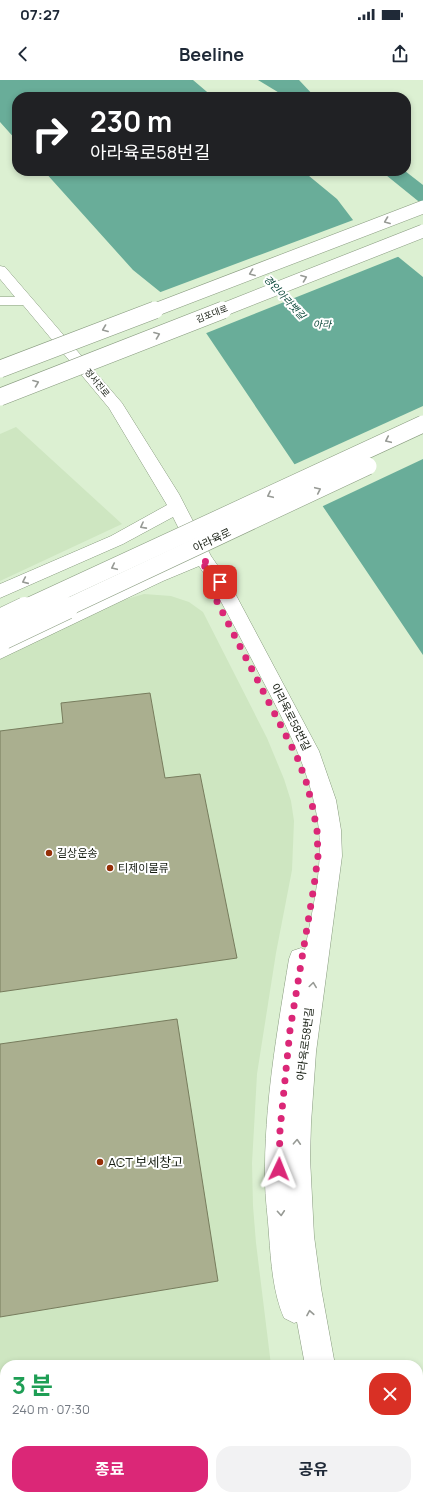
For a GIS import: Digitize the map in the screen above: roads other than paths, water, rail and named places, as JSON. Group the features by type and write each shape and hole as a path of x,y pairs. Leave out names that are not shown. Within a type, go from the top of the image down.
{"street":[{"path":"0,369 423,207"},
{"name":"김포대로","path":"0,397 423,231"},
{"name":"정서진로","path":"0,270 116,406 177,507 203,558"},
{"path":"0,301 27,301"},
{"name":"아라육로","path":"1,637 423,424"},
{"name":"아라육로","path":"1,637 423,440"},
{"path":"0,592 117,540 177,507"},
{"path":"117,540 138,548 145,556 156,577"},
{"path":"1,637 203,558"},
{"name":"아라육로58번길","path":"203,558 209,586 297,757 306,781 317,830 318,856 290,1030 280,1130 279,1181 286,1263 304,1360"},
{"name":"아라육로58번길","path":"203,558 220,582 308,751 318,774 325,800 330,830 331,856 329,878 304,1047 296,1157 297,1197 304,1283 319,1360"}],"water":[{"path":"0,80 193,80 207,92 12,92 12,135 0,122"},
{"path":"258,80 299,80 310,92 278,92"},
{"name":"아라","path":"48,176 309,176 337,199 353,220 423,277 423,655 200,324 133,270"},
{"path":"387,176 411,176 423,185 423,205"}],"place":[{"name":"길상운송","path":"49,853"},
{"name":"티제이물류","path":"110,868"},
{"name":"ACT 보세창고","path":"100,1162"}],"water label":[{"name":"경인아라뱃길","path":"285,297"}]}
